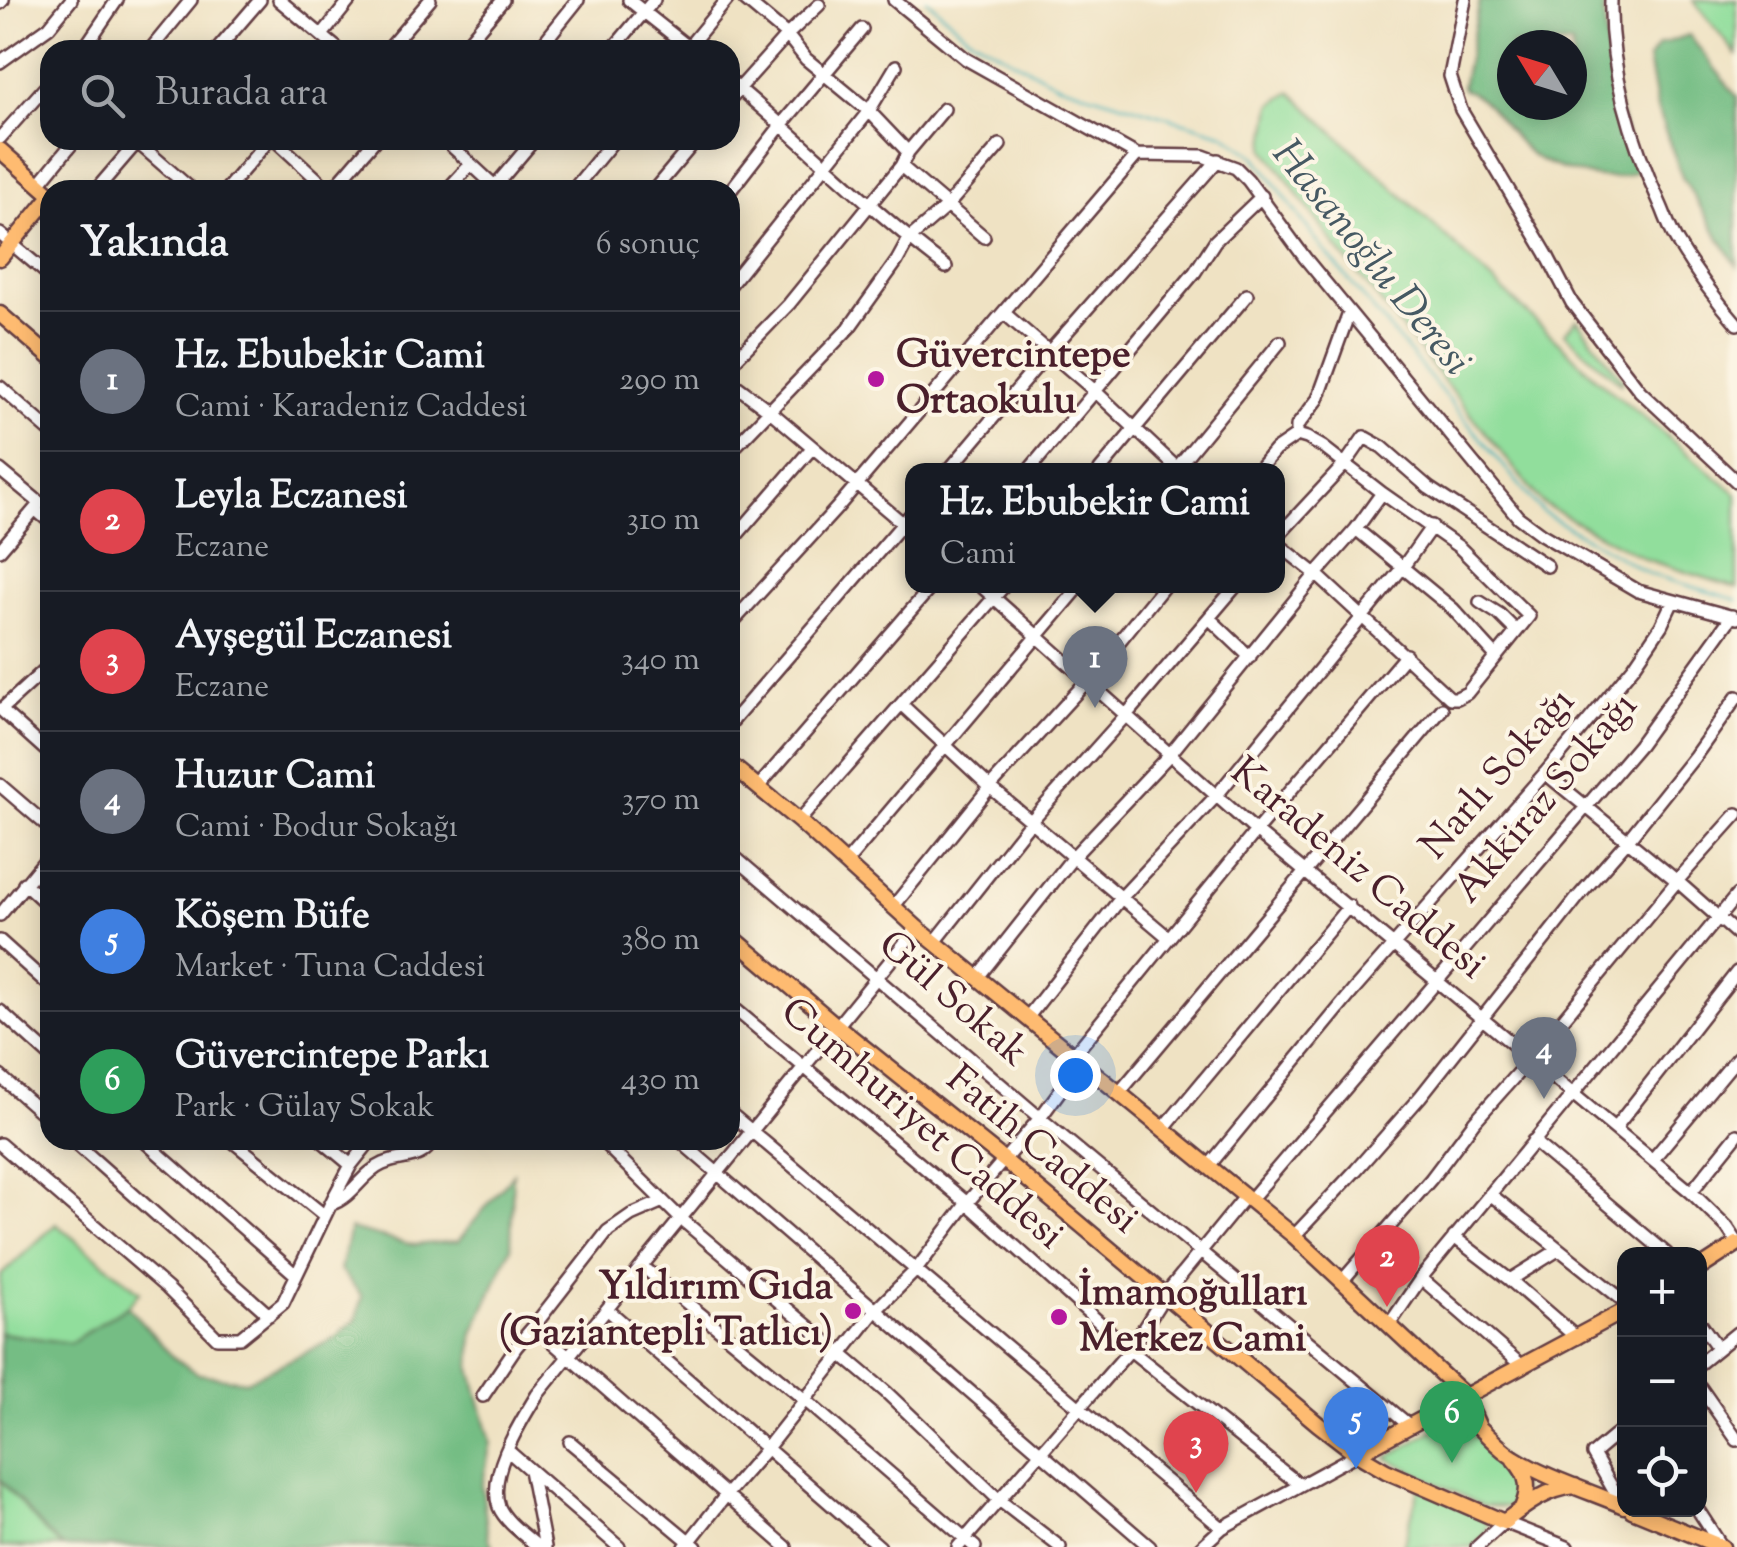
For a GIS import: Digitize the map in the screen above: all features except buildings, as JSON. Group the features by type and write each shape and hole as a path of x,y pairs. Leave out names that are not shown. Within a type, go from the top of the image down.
{"main road":[{"path":"0,150 40,186"},
{"path":"0,258 6,239 40,198"},
{"path":"0,314 40,348"},
{"path":"740,772 917,928 1294,1236 1465,1396 1476,1421"},
{"name":"Fatih Caddesi","path":"740,943 1357,1454 1386,1471 1504,1522"},
{"path":"1707,1263 1737,1243"},
{"path":"1357,1454 1617,1315"},
{"path":"1476,1421 1477,1398 1487,1384"},
{"path":"1444,1408 1476,1421 1520,1467 1528,1484 1521,1509"},
{"path":"1386,1439 1381,1455 1386,1471"},
{"path":"1512,1458 1617,1503"},
{"path":"1504,1522 1547,1492 1575,1486"},
{"path":"1650,1517 1722,1547"}],"street":[{"path":"0,62 49,27 70,0"},
{"path":"90,40 117,0"},
{"path":"158,40 191,0"},
{"path":"226,40 260,0"},
{"path":"279,0 328,40"},
{"path":"322,35 350,0"},
{"path":"396,40 430,0"},
{"path":"470,40 503,0"},
{"path":"546,40 578,0"},
{"path":"630,0 678,40"},
{"path":"620,40 654,0"},
{"path":"696,40 728,0"},
{"path":"744,0 787,35 806,59 869,111 908,152"},
{"path":"894,0 966,59 1137,155 1203,156 1236,168 1262,196 1349,313 1518,517 1638,591 1734,617"},
{"path":"1465,0 1450,76 1461,110 1582,316 1640,392 1737,482"},
{"path":"1611,0 1624,101 1654,192 1677,241 1737,324"},
{"path":"740,78 820,5"},
{"path":"739,180 862,29"},
{"path":"740,274 869,111 896,66"},
{"path":"740,89 909,239 946,267"},
{"path":"0,138 40,93"},
{"path":"740,354 788,304 944,108"},
{"path":"740,442 848,328 909,239 947,206 1000,145"},
{"path":"52,180 70,150"},
{"path":"105,180 130,150"},
{"path":"148,150 181,180"},
{"path":"235,180 263,150"},
{"path":"284,150 318,180"},
{"path":"339,180 366,150"},
{"path":"463,150 489,180"},
{"path":"503,180 526,150"},
{"path":"581,180 606,150"},
{"path":"662,180 688,150"},
{"path":"740,614 1137,155"},
{"path":"955,463 1218,160"},
{"path":"457,180 472,164"},
{"path":"901,166 984,237"},
{"path":"1036,463 1195,272 1215,241 1262,196"},
{"path":"6,239 40,268"},
{"path":"1106,463 1247,295"},
{"path":"1004,313 1136,428 1170,463"},
{"path":"1264,463 1297,435 1298,426 1318,398 1349,313"},
{"path":"1183,463 1280,342"},
{"path":"0,388 40,422"},
{"path":"740,388 905,519"},
{"path":"1118,1093 1446,703 1467,693 1529,616 1460,547 1382,493 1346,462 1297,435"},
{"path":"1285,528 1364,437 1382,447 1428,488 1547,566"},
{"path":"740,531 812,448"},
{"path":"0,470 40,508"},
{"path":"978,976 1074,856 1170,752 1250,657 1382,493"},
{"path":"0,550 38,506"},
{"path":"1028,1018 1121,898 1217,795 1432,526"},
{"path":"740,713 905,529"},
{"path":"1356,529 1453,609 1496,656"},
{"path":"1285,550 1406,655 1446,703"},
{"path":"758,787 926,593"},
{"name":"Karadeniz Caddesi","path":"989,593 1256,830 1691,1192 1728,1227 1737,1243"},
{"path":"799,821 998,593"},
{"path":"845,864 1074,593"},
{"path":"893,907 990,787 1088,680 1158,593"},
{"path":"935,942 1032,820 1230,593"},
{"name":"Narlı Sokağı","path":"1208,1167 1634,666 1673,601"},
{"path":"1480,602 1516,630"},
{"name":"Akkiraz Sokağı","path":"966,1544 999,1500 1130,1350 1164,1296 1201,1251 1639,744 1734,617"},
{"path":"1209,618 1250,657"},
{"path":"570,1442 690,1545 876,1311 916,1270 1040,1118 1077,1059 1168,938 1406,655"},
{"path":"40,676 0,709 40,745"},
{"path":"1294,1236 1420,1096 1695,756 1737,697"},
{"path":"901,704 990,787 1168,938"},
{"path":"1545,773 1737,934"},
{"path":"0,785 40,819"},
{"path":"1342,1281 1737,814"},
{"name":"Gül Sokak","path":"740,861 1410,1426"},
{"path":"0,915 40,865"},
{"path":"24,883 40,898"},
{"path":"1389,1325 1454,1237 1737,895"},
{"path":"1162,1129 1349,906"},
{"path":"740,1147 917,928"},
{"path":"0,941 40,977"},
{"path":"1615,1128 1737,972"},
{"path":"0,1011 40,1047"},
{"name":"Cumhuriyet Caddesi","path":"740,1014 967,1203 1130,1350 1300,1485"},
{"path":"1652,1159 1737,1058"},
{"path":"0,1076 40,1111"},
{"path":"740,1122 1222,1528"},
{"path":"1691,1192 1737,1135"},
{"path":"1533,1142 1659,1247"},
{"path":"0,1144 167,1288 216,1338 240,1338 283,1304 351,1165 363,1150"},
{"path":"83,1150 270,1315"},
{"path":"154,1150 296,1275"},
{"path":"245,1150 328,1210"},
{"path":"333,1150 351,1165"},
{"path":"328,1210 376,1168 426,1150"},
{"path":"611,1150 680,1218 886,1392 999,1500 1060,1547"},
{"path":"690,1150 1150,1547"},
{"path":"542,1547 506,1518 500,1508 496,1491 507,1450 537,1396 738,1150"},
{"path":"1490,1194 1617,1296"},
{"path":"483,1396 516,1346 608,1232 631,1215 663,1200"},
{"path":"1728,1227 1737,1216"},
{"path":"1454,1237 1576,1338"},
{"path":"1510,1280 1558,1250"},
{"path":"642,1266 805,1400 966,1544"},
{"path":"1421,1278 1521,1365"},
{"path":"608,1309 880,1547"},
{"path":"534,1326 786,1547"},
{"path":"1707,1333 1718,1348"},
{"path":"1707,1357 1737,1333"},
{"path":"1707,1398 1737,1440"},
{"path":"1617,1434 1593,1454 1617,1493"},
{"path":"507,1450 619,1547"},
{"path":"1202,1547 1222,1528 1357,1454"},
{"path":"530,1470 542,1547"},
{"path":"1703,1517 1722,1547"},
{"path":"1478,1547 1504,1522 1567,1547"}],"green space":[{"path":"1480,0 1603,0 1614,86 1638,170 1604,178 1561,168 1532,155 1500,120 1587,120 1587,30 1497,30 1497,116 1482,99 1464,90"},
{"path":"1693,0 1737,0 1737,55"},
{"path":"1689,35 1737,97 1737,266 1683,179 1657,109 1648,59 1659,45"},
{"path":"1291,92 1603,384 1737,494 1737,588 1645,559 1543,504 1337,248 1265,149 1272,105"},
{"path":"1577,320 1623,380 1621,383 1564,333"},
{"path":"513,1174 511,1248 473,1333 471,1369 491,1442 482,1487 488,1537 493,1547 63,1547 0,1479 0,1333 70,1343 127,1306 174,1358 199,1374 246,1381 330,1341 356,1320 362,1296 340,1270 350,1229 413,1245 458,1241"},
{"path":"56,1224 140,1292 127,1306 70,1343 0,1333 0,1276"},
{"path":"1453,1418 1512,1468 1521,1489 1513,1507 1483,1506 1387,1458"},
{"path":"0,1480 47,1533 63,1547 0,1547"},
{"path":"1420,1484 1488,1521 1485,1535 1472,1547 1403,1547"}],"waterway":[{"name":"Hasanoğlu Deresi","path":"927,0 967,35 1057,84 1224,134 1255,156 1322,248 1542,512 1649,574 1737,600"}],"place":[{"name":"Güvercintepe Ortaokulu","path":"876,379"},
{"name":"Hz. Ebubekir Cami","path":"1095,708"},
{"name":"Huzur Cami","path":"1544,1099"},
{"name":"Leyla Eczanesi","path":"1387,1307"},
{"name":"Yıldırım Gıda (Gaziantepli Tatlıcı)","path":"853,1311"},
{"name":"İmamoğulları Merkez Cami","path":"1059,1317"},
{"name":"Güvercintepe Parkı","path":"1452,1463"},
{"name":"Köşem Büfe","path":"1356,1469"},
{"name":"Ayşegül Eczanesi","path":"1196,1493"}]}
